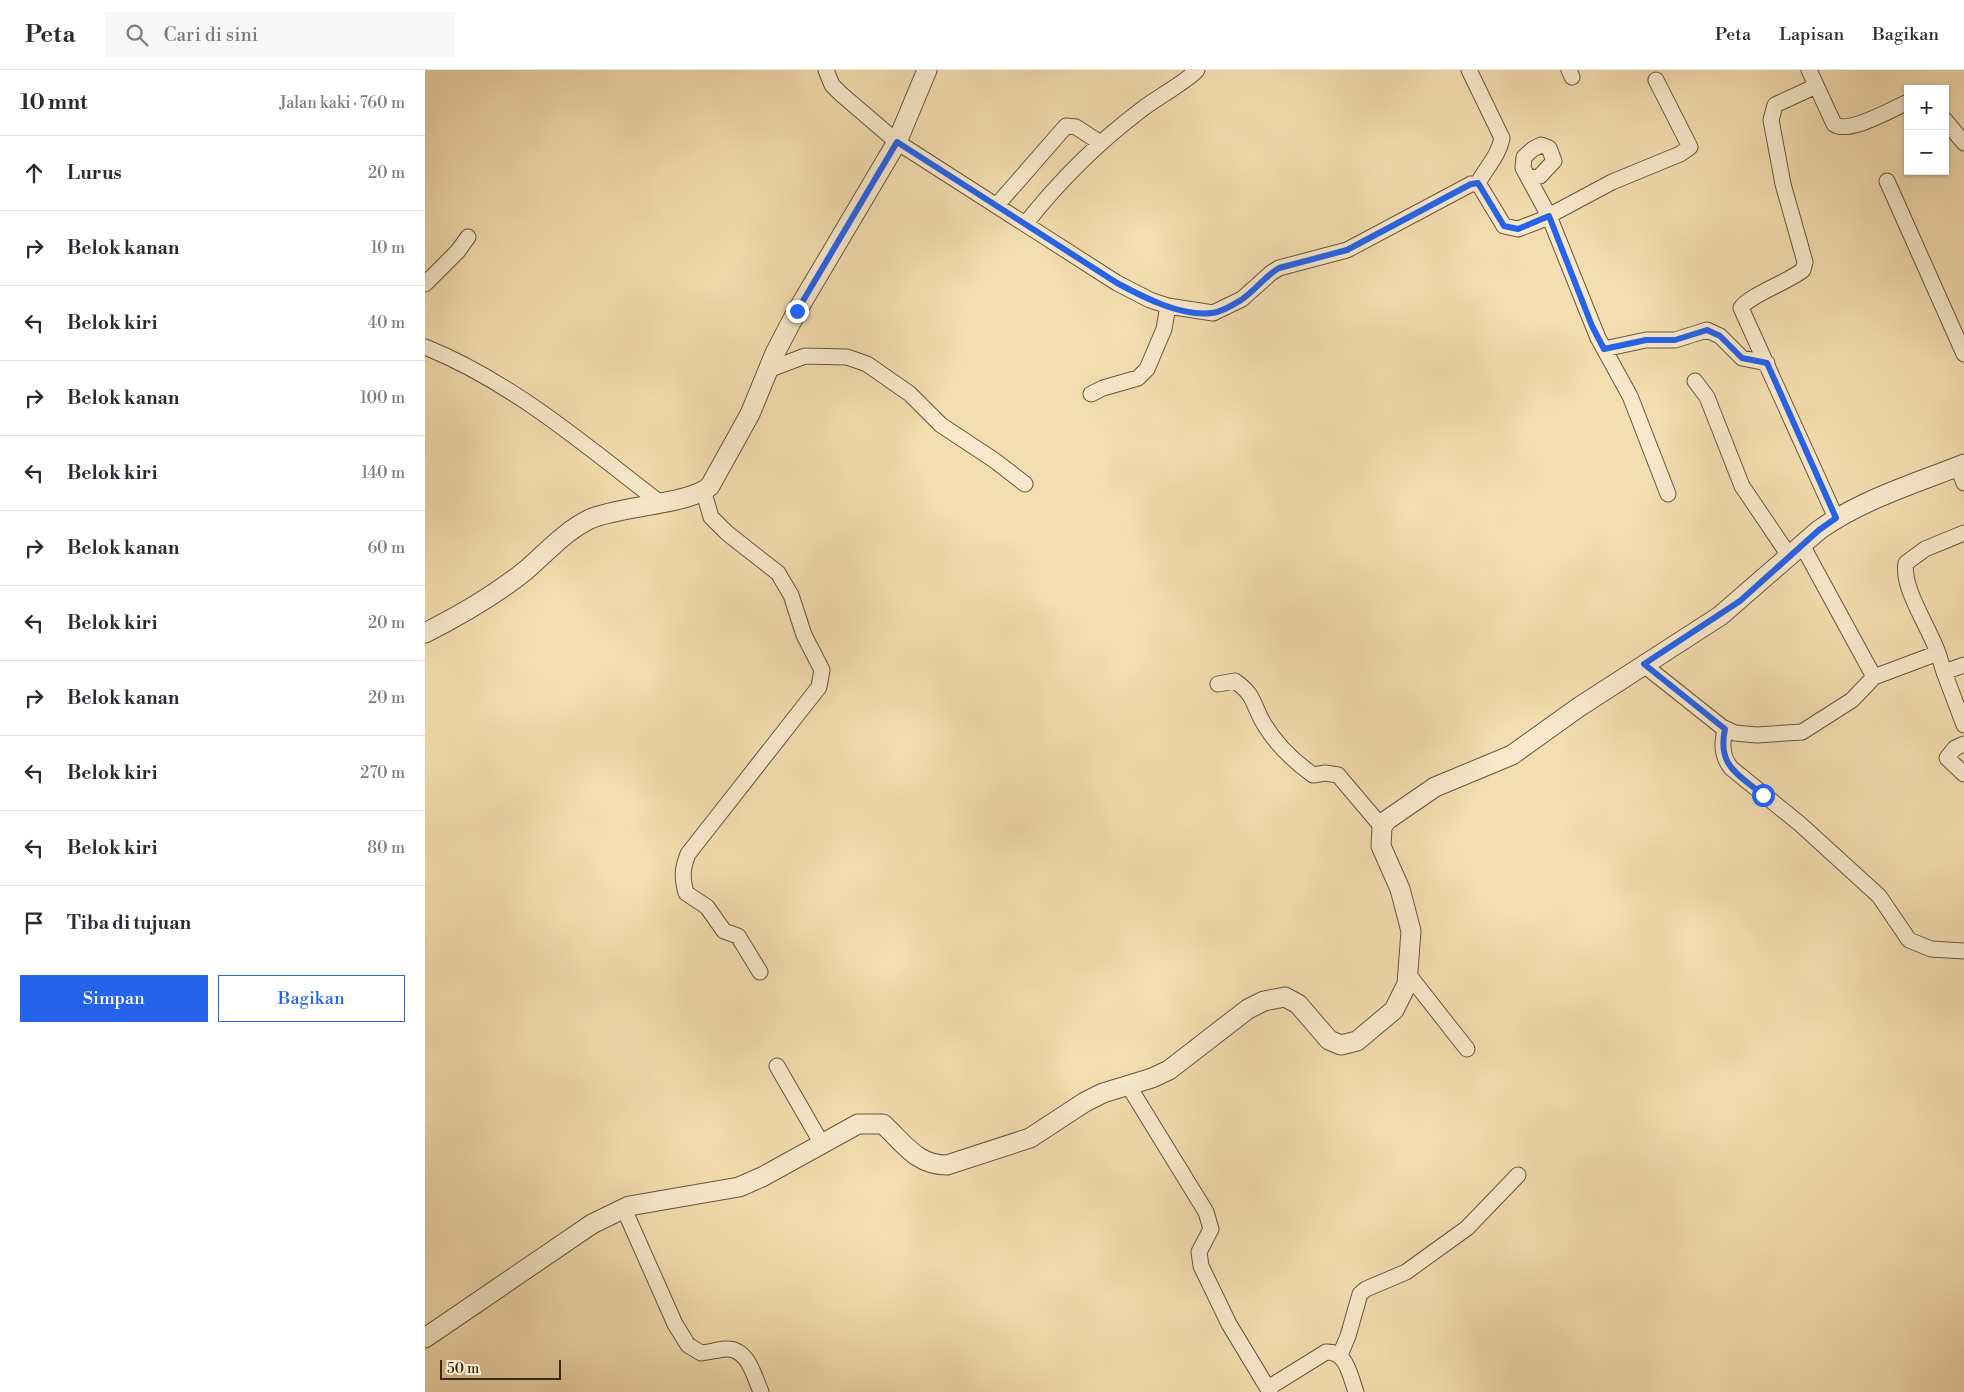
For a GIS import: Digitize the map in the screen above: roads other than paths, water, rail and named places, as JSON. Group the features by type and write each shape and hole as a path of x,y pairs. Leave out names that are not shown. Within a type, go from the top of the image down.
{"street":[{"path":"826,70 832,85 897,142 1117,283 1168,306 1213,313 1241,300 1279,268 1347,250 1403,222 1465,186 1478,183 1487,166 1496,157 1502,138 1469,70"},
{"path":"425,633 453,619 524,572 572,529 591,518 704,493 715,479 750,414 768,370 797,311 897,142 927,70"},
{"path":"1026,223 1049,194 1099,142 1160,95 1197,70"},
{"path":"1809,70 1834,124 1839,128 1851,128 1904,104"},
{"path":"1478,183 1504,226 1518,229 1549,216 1612,182 1681,154 1689,148 1656,80"},
{"path":"1816,86 1775,105 1771,120 1783,184 1805,262 1803,270 1783,284 1756,296 1741,308 1836,518"},
{"path":"1949,125 1964,142"},
{"path":"997,205 1066,126 1076,127 1099,142"},
{"path":"1530,178 1549,216 1592,326 1630,396 1667,494"},
{"path":"1887,181 1964,354"},
{"path":"425,284 458,251 468,238"},
{"path":"1091,394 1103,388 1138,378 1147,369 1164,329 1168,306"},
{"path":"1604,349 1646,340 1675,340 1707,330 1720,336 1742,358 1767,363"},
{"path":"425,347 490,379 522,400 659,502"},
{"path":"768,370 805,356 831,355 847,357 867,364 910,394 941,425 994,460 1025,484"},
{"path":"1695,381 1707,397 1742,486 1796,551 1874,676"},
{"path":"425,1338 592,1224 624,1209 650,1201 718,1192 739,1187 762,1178 858,1124 883,1124 919,1159 935,1165 947,1165 1030,1138 1085,1102 1103,1093 1169,1070 1248,1009 1264,1001 1285,997 1298,1004 1329,1040 1341,1045 1357,1041 1394,1010 1403,996 1408,974 1411,932 1400,889 1381,846 1382,827 1392,815 1422,794 1450,780 1512,755 1644,664 1720,616 1836,518 1873,499 1962,471"},
{"path":"704,493 711,516 727,533 778,573 791,595 804,635 822,670 819,686 688,854 683,868 685,893 707,907 725,931 738,936 760,972"},
{"path":"1964,533 1925,549 1906,562 1904,573 1907,586 1924,617 1938,652 1964,725"},
{"path":"1644,664 1725,729 1735,733 1757,735 1802,732 1852,700 1874,676 1938,652"},
{"path":"1944,672 1964,665"},
{"path":"1218,684 1235,681 1246,689 1254,699 1264,724 1296,763 1313,775 1338,775 1382,827"},
{"path":"1725,729 1722,748 1725,761 1731,768 1800,824 1879,896 1909,940 1931,949 1964,951"},
{"path":"1964,744 1955,748 1947,758 1964,774"},
{"path":"1408,974 1467,1049"},
{"path":"777,1066 822,1144"},
{"path":"1128,1085 1209,1217 1211,1229 1199,1252 1201,1266 1229,1324 1269,1390 1326,1352 1333,1352 1340,1355 1346,1365 1356,1392"},
{"path":"1340,1355 1348,1336 1360,1294 1366,1289 1406,1272 1467,1228 1518,1176"},
{"path":"624,1209 675,1324 688,1345 701,1354 726,1349 737,1350 747,1360 761,1392"}]}
